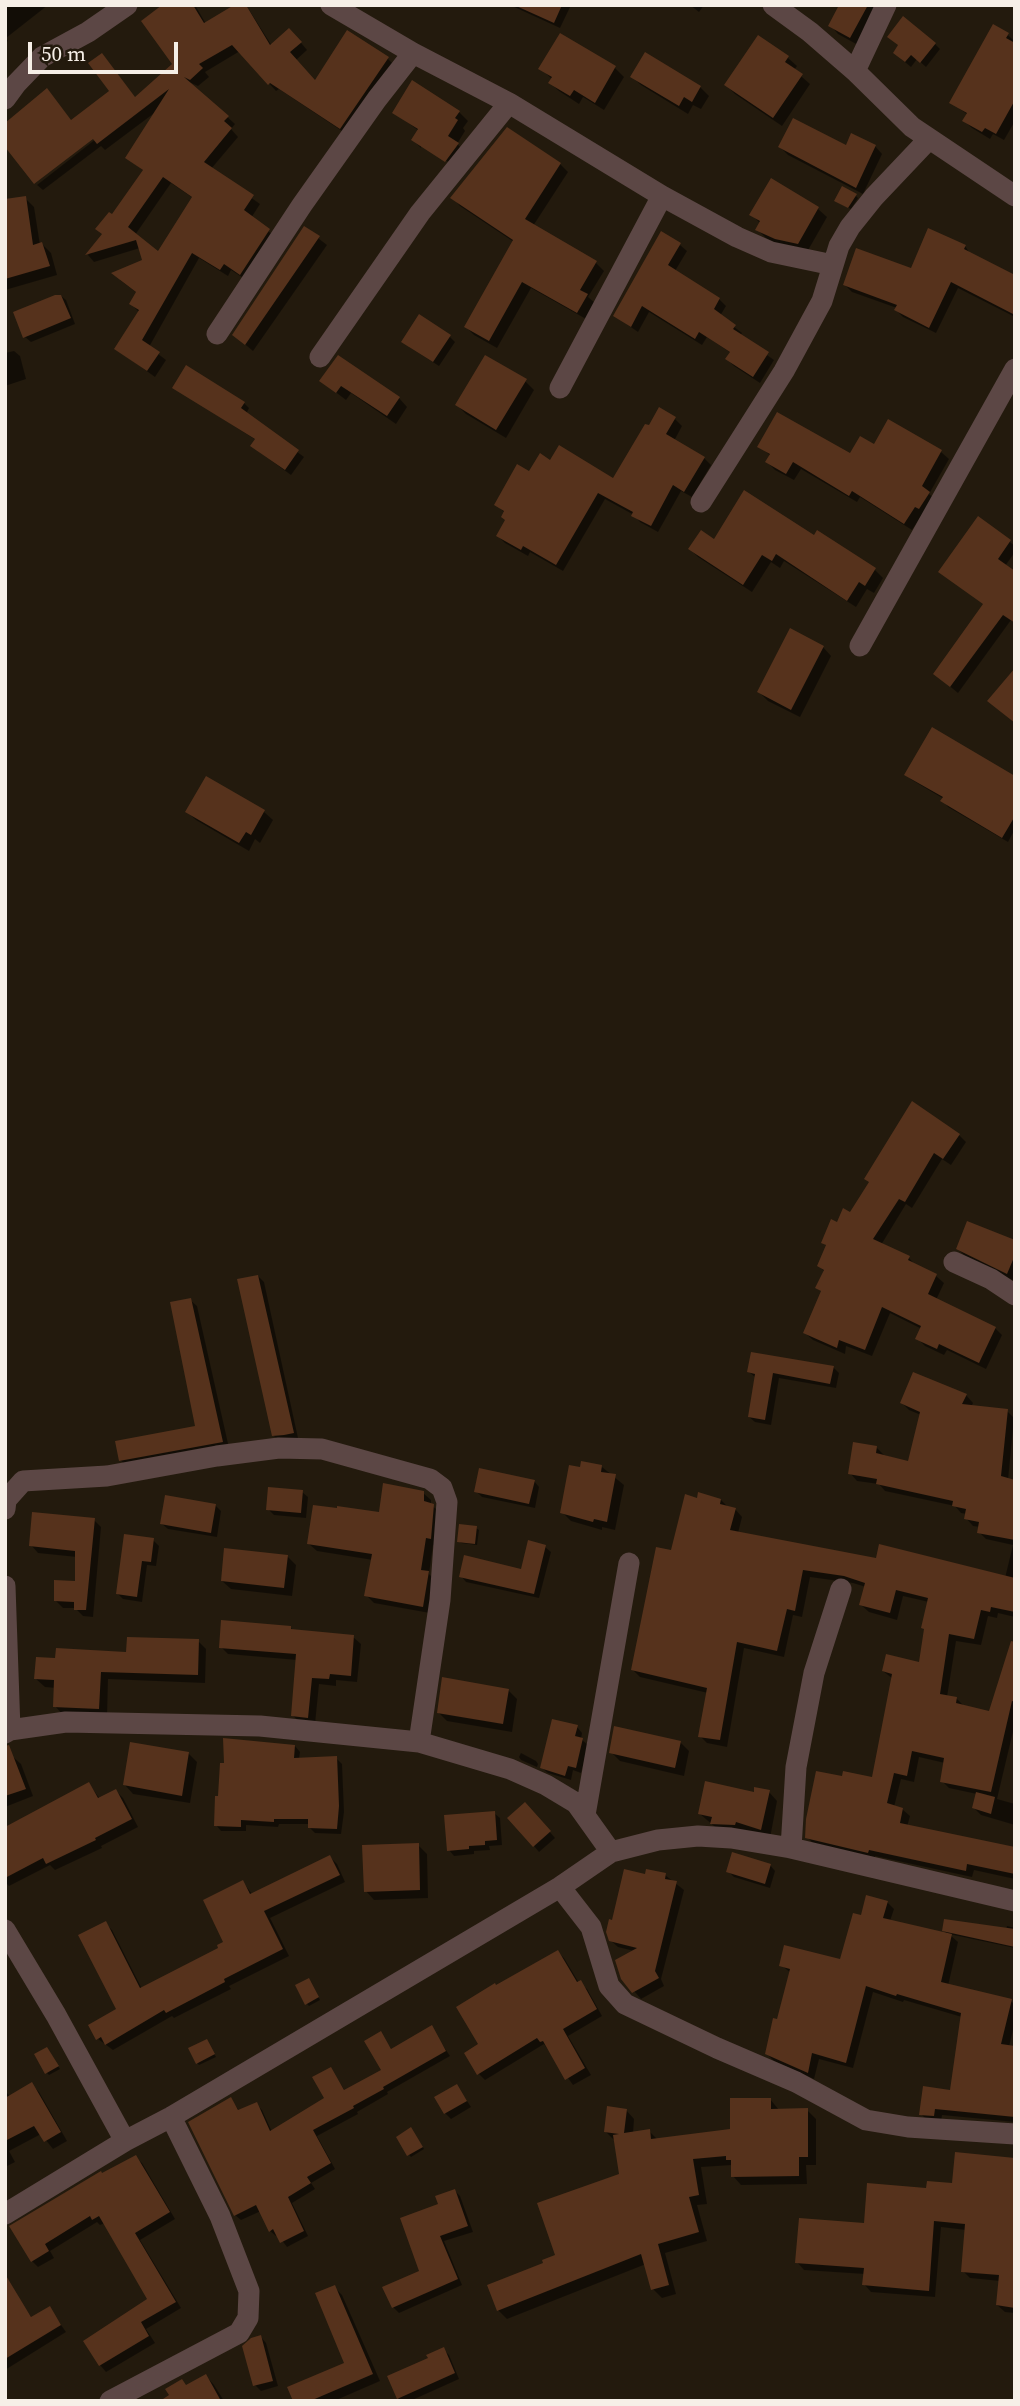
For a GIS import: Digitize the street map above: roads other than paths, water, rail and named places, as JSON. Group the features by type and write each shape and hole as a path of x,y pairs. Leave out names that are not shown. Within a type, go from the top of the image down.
{"street":[{"path":"5,99 16,83 42,57 88,32 127,5"},
{"path":"331,5 413,53 509,103 662,196 737,237 771,252 834,265"},
{"path":"773,5 810,32 855,71 928,140 1015,196"},
{"path":"855,71 886,5"},
{"path":"217,334 310,194 413,53"},
{"path":"320,357 420,213 509,103"},
{"path":"701,502 785,371 822,301 839,246 850,227 874,197 928,140"},
{"path":"559,388 662,196"},
{"path":"860,646 1015,369"},
{"path":"954,1262 1015,1294"},
{"path":"5,1509 6,1500 23,1481 107,1476 279,1448 322,1449 430,1479 442,1488 447,1502 440,1600 419,1742"},
{"path":"585,1815 629,1563"},
{"path":"5,1586 8,1731 66,1722 260,1726 419,1742 510,1769 576,1802 611,1852"},
{"path":"791,1848 799,1754 814,1673 842,1589"},
{"path":"5,2214 560,1887 611,1852 659,1840 698,1836 731,1838 791,1848 1015,1901"},
{"path":"560,1887 591,1927 609,1986 625,2004 647,2016 796,2082 866,2120 908,2127 1015,2134"},
{"path":"8,1939 125,2141"},
{"path":"110,2401 239,2333 248,2318 249,2291 219,2216 171,2117"}]}
